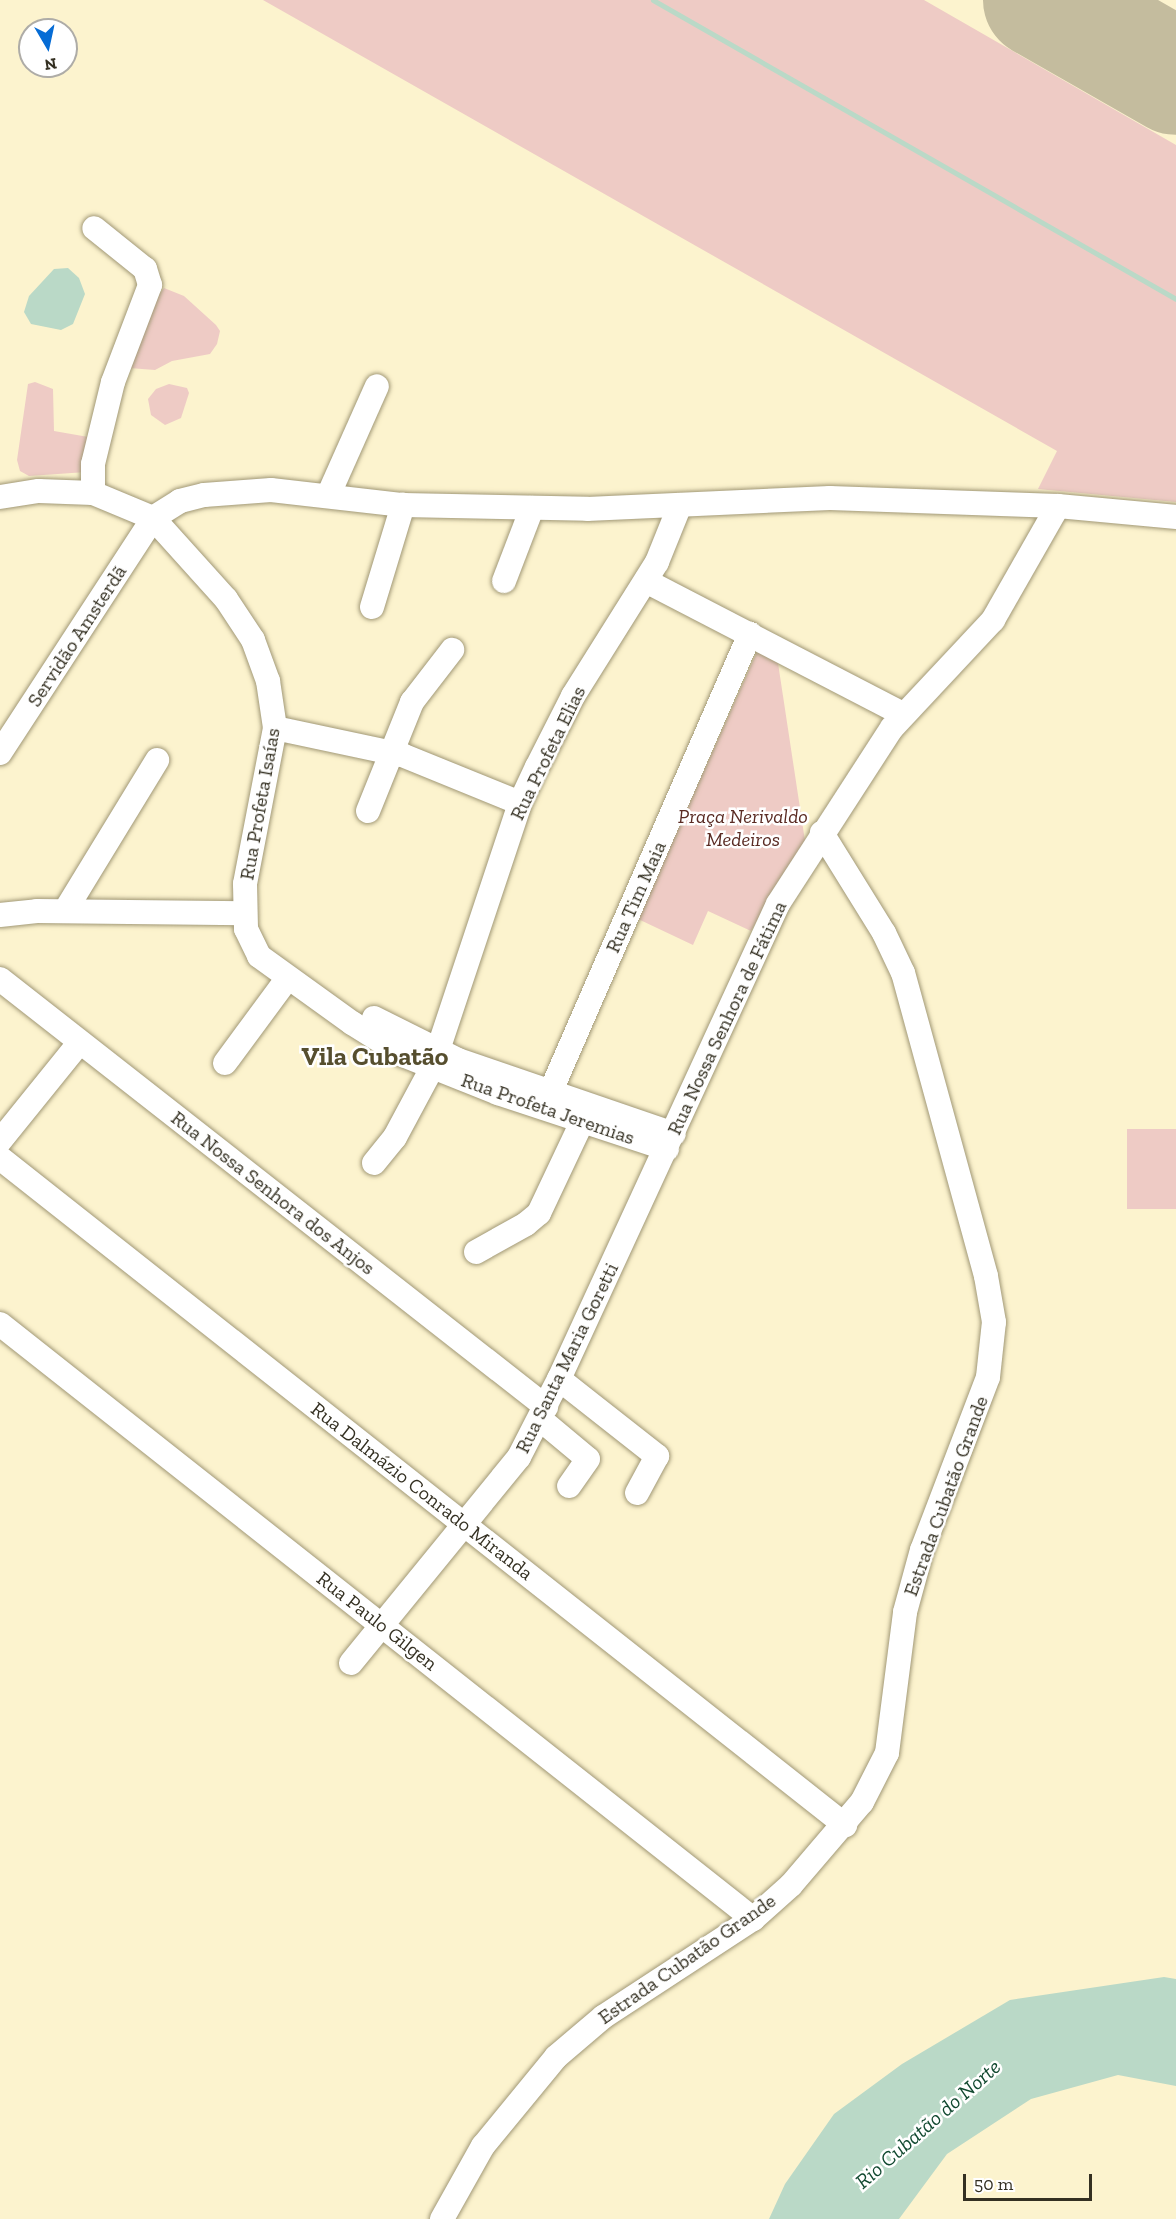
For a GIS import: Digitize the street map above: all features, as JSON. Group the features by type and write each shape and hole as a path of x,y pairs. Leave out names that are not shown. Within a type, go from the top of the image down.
{"street":[{"path":"93,493 93,464 113,382 150,285 145,269 94,228"},
{"path":"328,496 377,386"},
{"path":"0,497 39,491 93,493 153,518 180,501 234,490 328,496 403,505 532,508 680,505 830,498 1058,506 1176,518"},
{"path":"372,607 403,505"},
{"name":"Rua Profeta Elias","path":"374,1163 395,1137 434,1059 520,803 573,696 646,580 680,505"},
{"name":"Rua Nossa Senhora de Fátima","path":"670,1142 762,935 822,833 903,714 993,620 1058,506"},
{"path":"504,581 532,508"},
{"name":"Rua Profeta Isaías","path":"153,518 226,599 253,640 268,681 275,728 268,778 247,864 245,913"},
{"name":"Servidão Amsterdã","path":"0,753 153,518"},
{"path":"646,580 903,714"},
{"name":"Rua Tim Maia","path":"550,1093 750,634"},
{"path":"368,811 412,702 452,650"},
{"path":"275,728 393,753 520,803"},
{"path":"65,911 157,760"},
{"name":"Estrada Cubatão Grande","path":"442,2219 483,2146 527,2089 570,2044 753,1918 791,1885 845,1825 873,1785 887,1753 905,1612 922,1550 988,1377 994,1322 986,1276 903,973 884,933 822,833"},
{"path":"0,915 65,911 245,913"},
{"name":"Rua Profeta Jeremias","path":"245,913 249,942 287,979 379,1041 550,1093 670,1142"},
{"name":"Rua Profeta Jeremias","path":"245,913 270,944 301,969 434,1059 582,1122 670,1142"},
{"path":"225,1063 287,979"},
{"name":"Rua Nossa Senhora dos Anjos","path":"0,980 543,1413 588,1459 569,1486"},
{"path":"0,1141 80,1042"},
{"path":"476,1252 526,1224 539,1213 582,1122"},
{"name":"Rua Santa Maria Goretti","path":"351,1663 519,1457 543,1413 670,1142"},
{"name":"Rua Dalmázio Conrado Miranda","path":"0,1158 845,1825"},
{"name":"Rua Paulo Gilgen","path":"0,1324 753,1918"},
{"path":"559,1379 657,1456 637,1493"}],"green space":[{"path":"263,0 924,0 1176,145 1176,502 1038,489 1057,451"},
{"path":"164,288 184,296 216,325 220,331 217,344 210,354 172,361 155,370 129,368 150,307"},
{"path":"35,382 53,389 54,431 94,438 86,472 29,476 20,471 17,460 28,384"},
{"path":"169,384 187,388 189,393 181,418 165,425 151,415 148,399 156,389"},
{"name":"Praça Nerivaldo Medeiros","path":"757,652 778,663 805,841 751,931 708,911 693,945 638,919"},
{"path":"1127,1129 1176,1129 1176,1209 1127,1209"}],"water":[{"path":"68,268 79,278 85,294 73,324 61,330 31,324 24,312 29,296 54,269"},
{"name":"Rio Cubatão do Norte","path":"1164,1977 1176,1979 1176,2086 1118,2075 1031,2099 947,2154 899,2219 769,2219 785,2184 834,2114 902,2064 1010,2000"}],"waterway":[{"path":"653,0 1176,299"}],"runway":[{"path":"1041,0 1176,77"}],"district":[{"name":"Vila Cubatão","path":"375,1057"}]}
